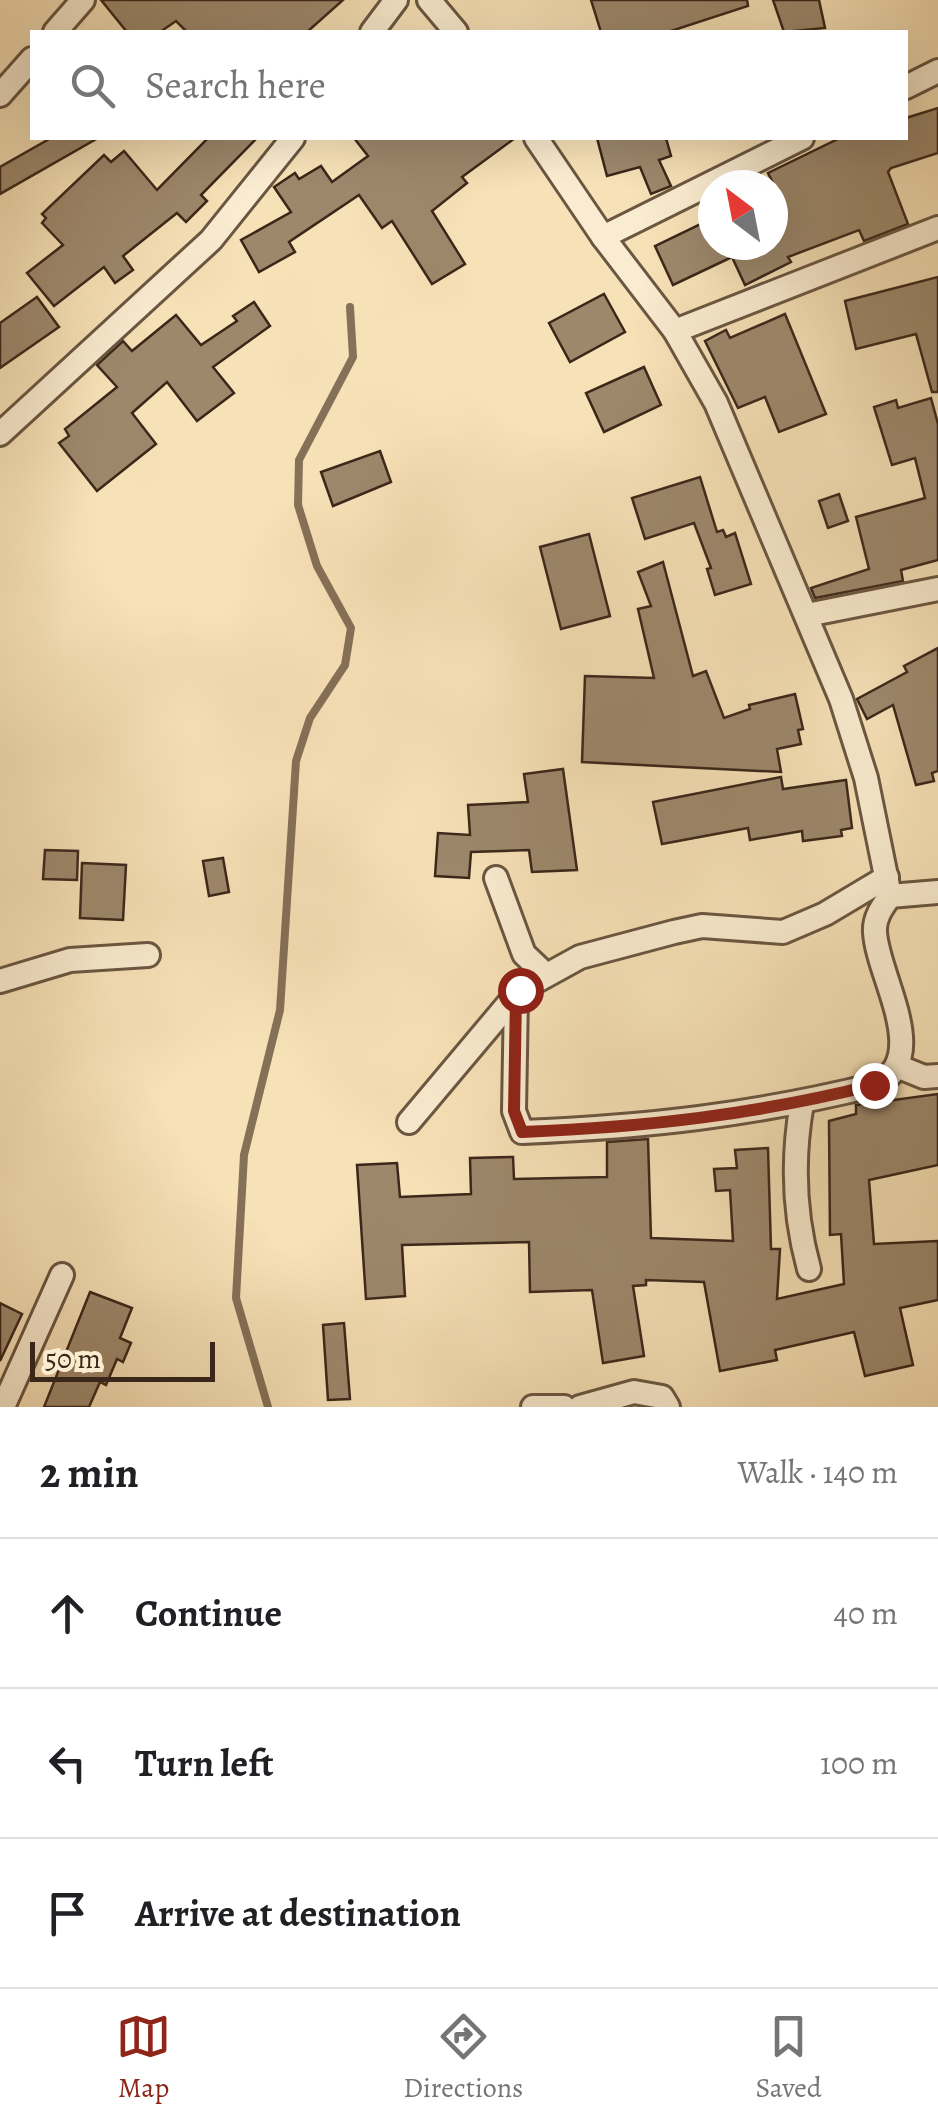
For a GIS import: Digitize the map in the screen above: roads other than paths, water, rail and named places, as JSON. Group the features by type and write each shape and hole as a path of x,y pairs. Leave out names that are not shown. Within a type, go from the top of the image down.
{"street":[{"path":"57,30 83,0"},
{"path":"374,30 396,0"},
{"path":"429,0 454,30"},
{"path":"0,96 30,60"},
{"path":"908,86 938,72"},
{"path":"0,434 212,240 291,140"},
{"path":"516,996 514,1111 522,1132 634,1127 802,1103 874,1085 888,1079 897,1066 900,1022 874,929 888,886 866,778 808,615 716,402 675,331 603,237 537,140"},
{"path":"603,237 798,140"},
{"path":"675,331 938,228"},
{"path":"808,615 938,589"},
{"path":"496,878 524,954 544,973"},
{"path":"409,1122 516,996 544,973 580,956 702,926 783,932 888,886 938,892"},
{"path":"0,981 70,960 148,955"},
{"path":"897,1066 924,1078 938,1076"},
{"path":"802,1103 795,1142 798,1229 809,1270"},
{"path":"3,1407 11,1364 62,1275"},
{"path":"580,1407 634,1392 662,1398 668,1407"},
{"path":"533,1407 564,1407"}],"waterway":[{"path":"268,1407 236,1298 244,1155 280,1010 296,761 310,718 345,665 351,628 317,566 298,505 299,460 353,357 350,307"}]}
